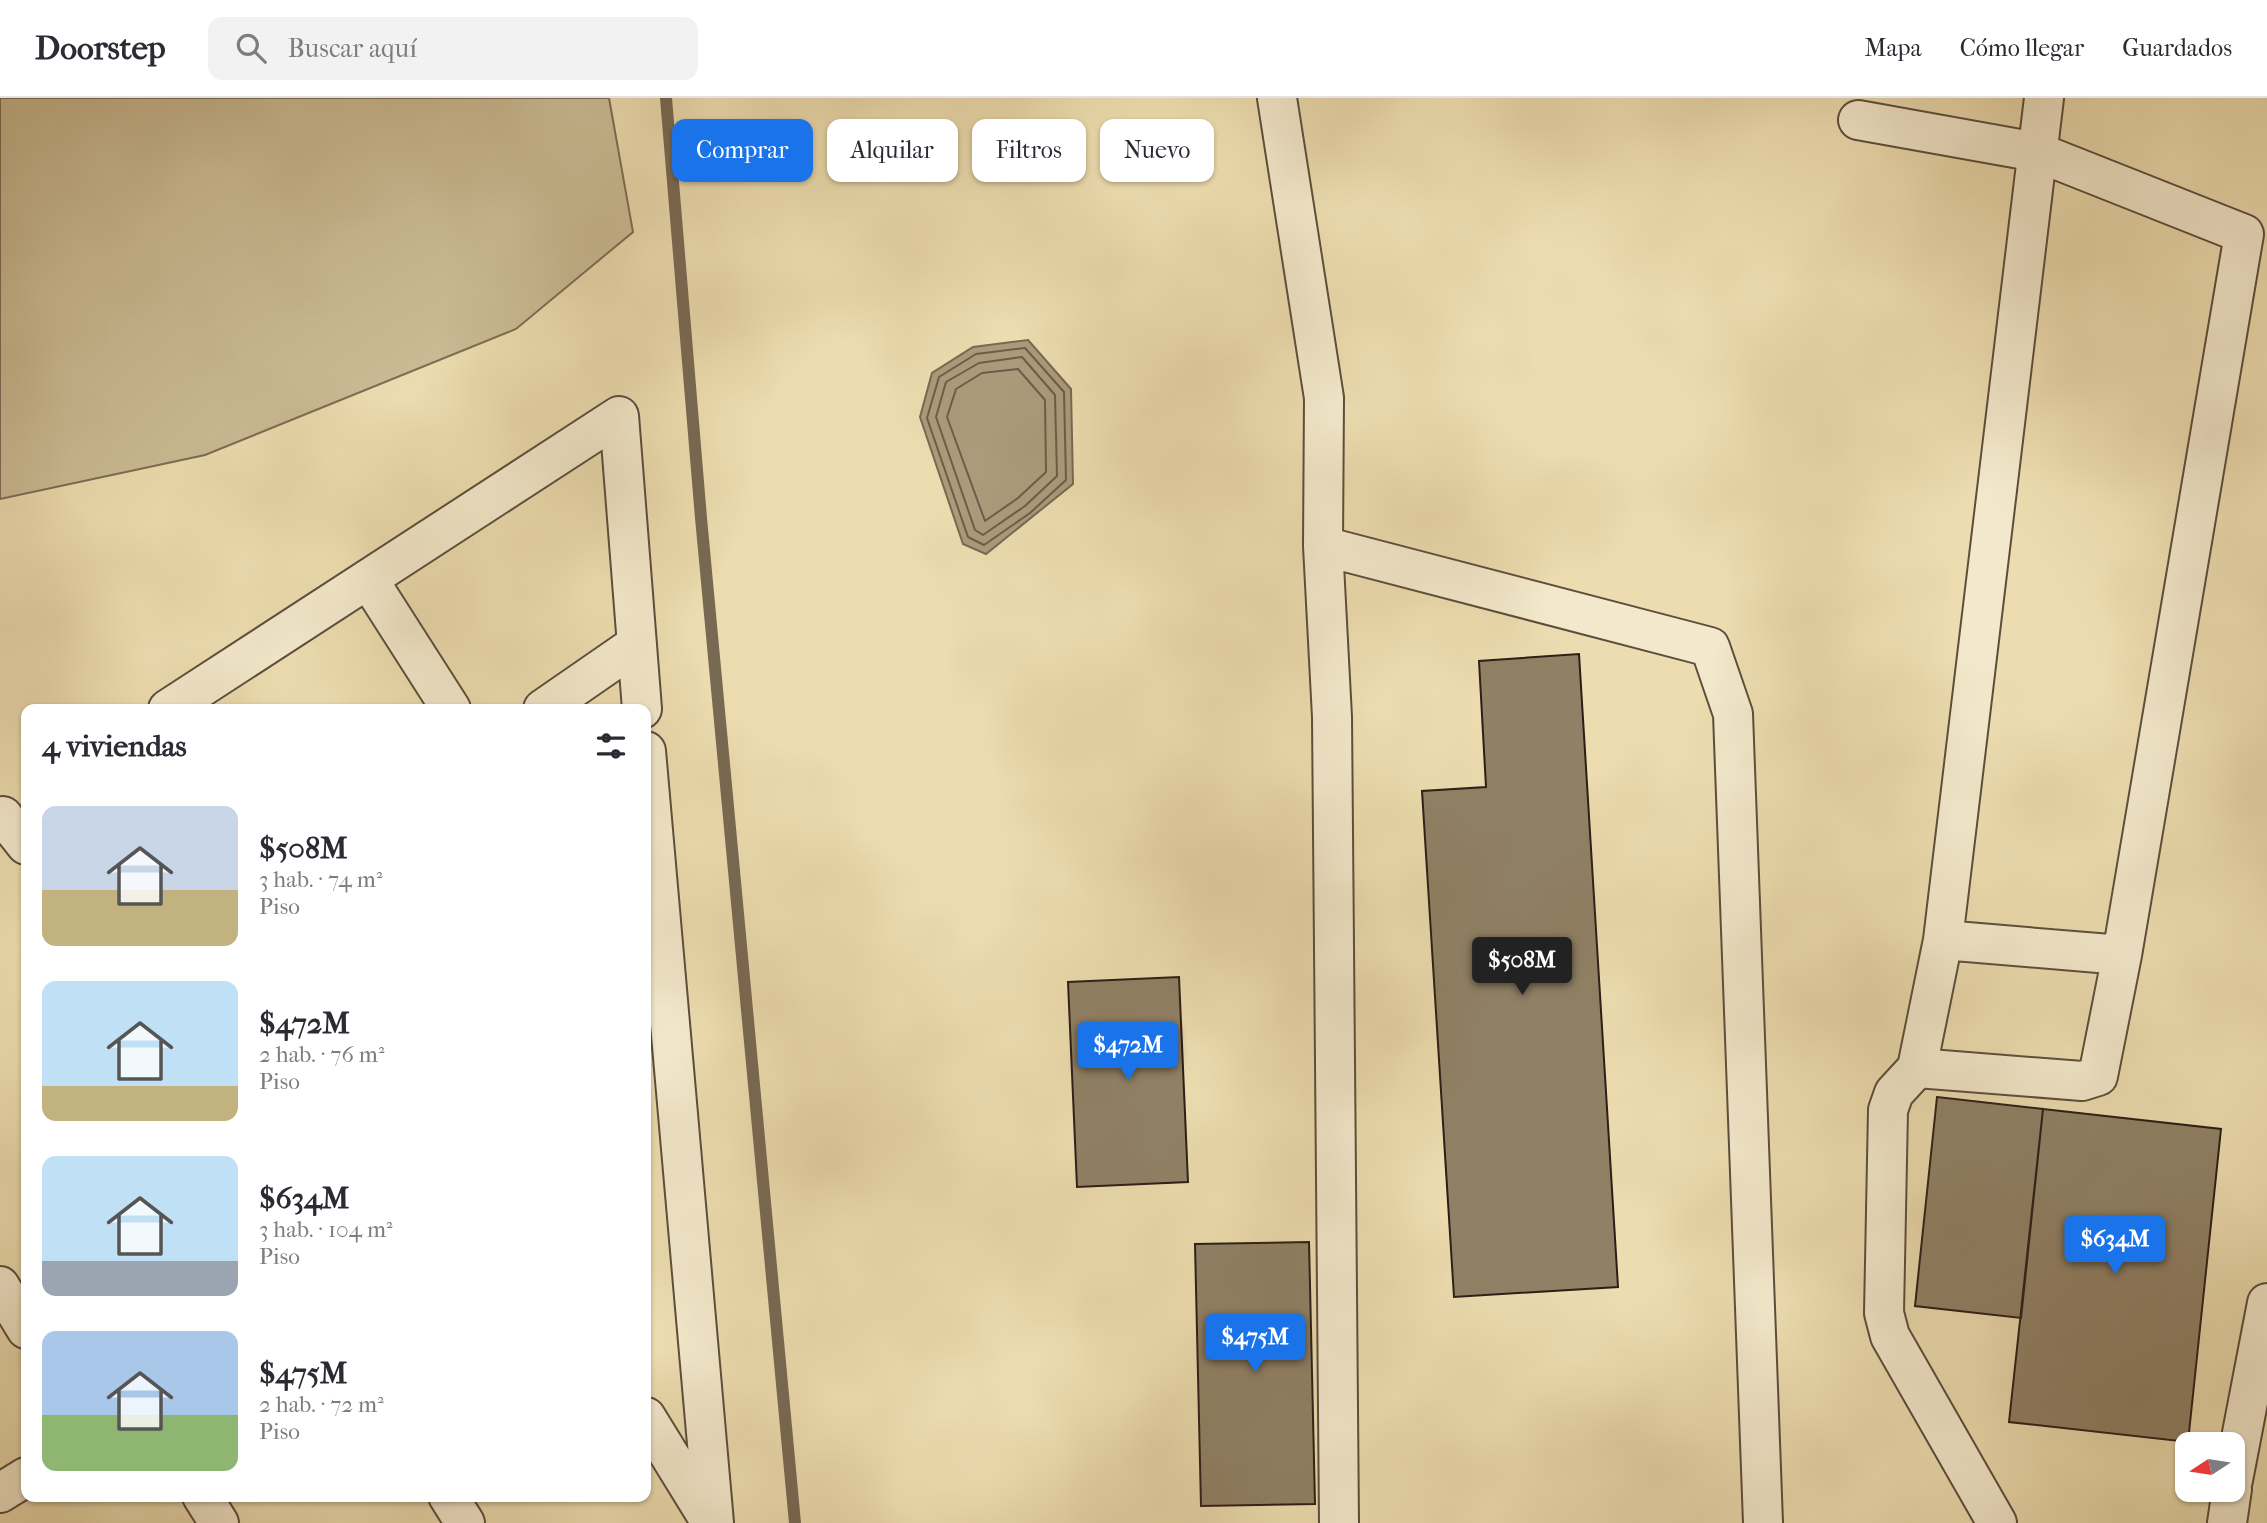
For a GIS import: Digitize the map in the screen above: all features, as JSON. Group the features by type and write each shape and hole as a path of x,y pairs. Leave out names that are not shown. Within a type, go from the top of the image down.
{"street":[{"path":"1277,98 1324,398 1323,545 1332,717 1339,1523"},
{"path":"1997,1523 1890,1336 1884,1313 1888,1110 1894,1093 1917,1068 1943,940 2044,98"},
{"path":"1858,120 2036,152 2244,233 2122,955 2098,1076 2082,1082 1917,1068"},
{"path":"185,704 368,579 619,416 642,704"},
{"path":"1323,545 1710,647 1732,714 1763,1523"},
{"path":"368,579 448,704"},
{"path":"550,704 637,644"},
{"path":"651,812 670,1043 659,1090 713,1523"},
{"path":"1943,940 2122,955"},
{"path":"651,1014 670,1043"},
{"path":"0,1286 21,1321"},
{"path":"2242,1432 2267,1303"},
{"path":"651,1425 713,1523"},
{"path":"0,1493 21,1480"},
{"path":"206,1502 219,1523"},
{"path":"452,1502 465,1523"},
{"path":"2227,1523 2230,1502"}],"shaded area":[{"path":"0,98 609,98 633,232 516,329 205,455 0,499"}],"water":[{"path":"1028,340 1071,389 1073,484 986,554 963,544 920,417 932,373 973,347"}],"building":[{"path":"1579,654 1618,1287 1454,1297 1422,791 1486,787 1479,661"},
{"path":"1179,977 1188,1182 1077,1187 1068,982"},
{"path":"1937,1097 2043,1109 2021,1318 1915,1306"},
{"path":"2043,1109 2221,1129 2189,1432 2175,1432 2175,1441 2009,1422"},
{"path":"1309,1242 1315,1504 1201,1506 1195,1244"}],"waterway":[{"path":"666,98 701,518 795,1523"}]}
